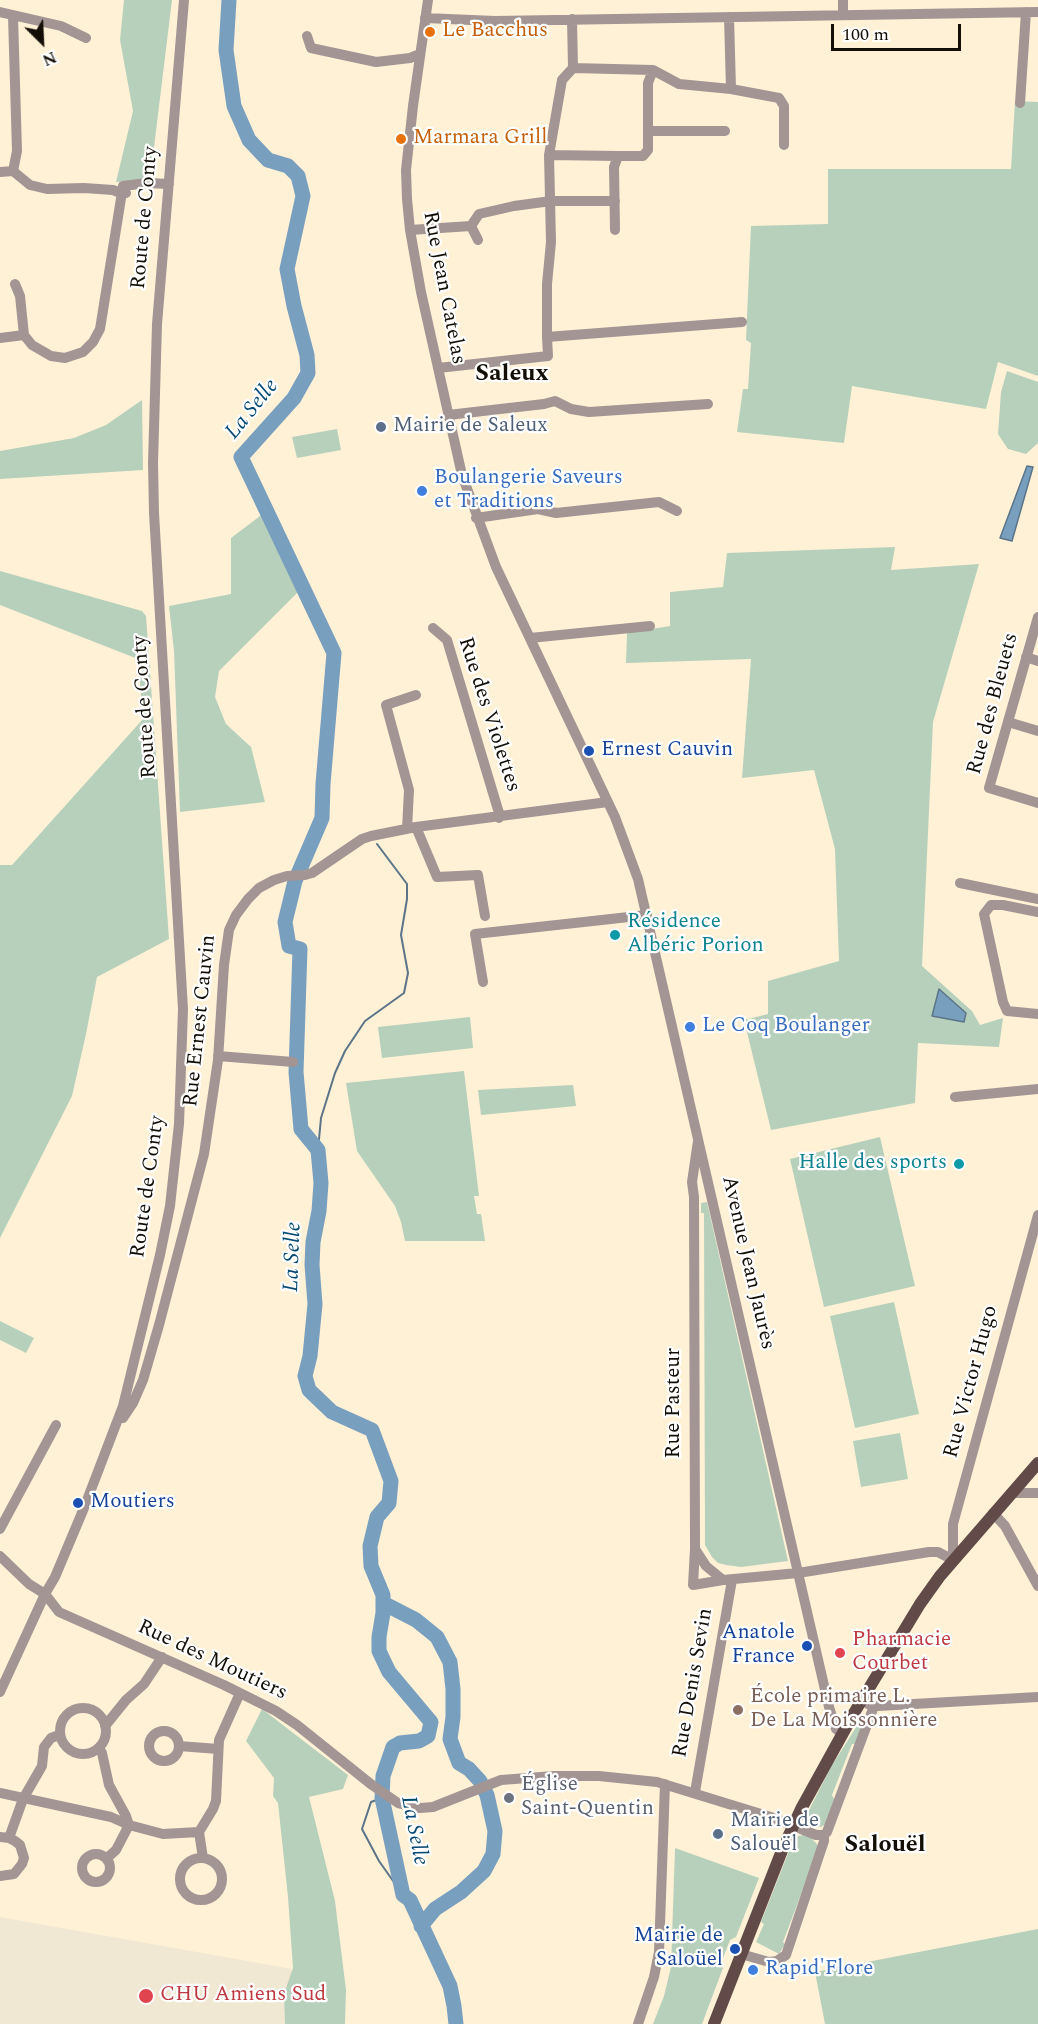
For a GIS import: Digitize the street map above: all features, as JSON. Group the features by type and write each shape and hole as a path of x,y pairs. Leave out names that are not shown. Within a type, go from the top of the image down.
{"main road":[{"path":"714,2024 793,1826 845,1728 920,1604 953,1560 1038,1463"}],"street":[{"name":"Route de Conty","path":"126,1406 170,1206 179,1124 182,1067 182,998 154,513 154,391 157,324 184,0"},
{"name":"Rue Jean Catelas","path":"429,0 406,170 410,230 448,415 462,476 496,567 608,802"},
{"path":"843,0 843,15"},
{"path":"1019,0 1023,12 1020,103"},
{"path":"0,12 61,26 86,38"},
{"path":"425,18 495,21 1038,12"},
{"path":"13,16 17,151 13,171"},
{"path":"729,17 731,89"},
{"path":"438,368 548,356 547,284 551,242 549,156 562,80 573,68 572,19"},
{"path":"307,36 311,48 376,62 410,58 420,54"},
{"path":"573,68 653,70 679,84 731,89 778,98 784,105 784,145"},
{"path":"549,156 643,156 648,150 648,83 653,70"},
{"path":"649,131 725,131"},
{"path":"615,230 614,167 618,156"},
{"path":"0,172 13,171 30,185 47,189 119,190 147,188 153,184 169,184"},
{"path":"15,284 20,296 24,335 32,345 51,356 65,358 83,352 93,342 100,329 119,190"},
{"path":"471,226 479,214 514,206 551,201 615,201"},
{"path":"410,230 471,226"},
{"path":"471,226 478,240"},
{"path":"547,337 742,322"},
{"path":"0,338 24,335"},
{"path":"448,415 555,401 571,409 588,412 708,404"},
{"path":"476,518 538,509 556,513 659,502 677,511"},
{"name":"Rue des Bleuets","path":"1038,617 989,788 1038,803"},
{"path":"530,638 650,626"},
{"name":"Rue des Violettes","path":"433,628 447,640 499,818"},
{"path":"1026,657 1038,661"},
{"path":"416,695 386,705 409,790 412,828 437,878 478,875 485,916"},
{"path":"1008,722 1038,731"},
{"name":"Rue Ernest Cauvin","path":"126,1406 142,1380 159,1325 204,1154 218,1056 223,975 229,930 248,898 259,888 274,880 316,870 362,839 412,828 608,802"},
{"name":"Avenue Jean Jaurès","path":"608,802 634,868 647,915 829,1707 845,1728"},
{"path":"960,883 1038,899"},
{"path":"1038,912 991,905 984,914 1003,1002 1007,1011 1038,1014"},
{"path":"483,982 475,934 647,915"},
{"path":"218,1056 293,1062"},
{"path":"955,1097 1038,1089"},
{"name":"Rue Pasteur","path":"699,1138 692,1182 694,1197 695,1549 693,1585 727,1580"},
{"path":"694,1197 711,1194"},
{"name":"Rue Victor Hugo","path":"953,1560 953,1524 1038,1215"},
{"path":"0,1692 55,1577 126,1406"},
{"path":"0,1529 56,1425"},
{"path":"1011,1494 1038,1493"},
{"path":"993,1513 1005,1526 1038,1586"},
{"path":"695,1549 706,1566 727,1580 798,1573 929,1552 938,1552 953,1560"},
{"name":"Rue des Moutiers","path":"0,1556 29,1584 45,1594 59,1612 162,1657 276,1711 389,1798 408,1805 420,1808 433,1807 501,1780 598,1776 665,1784 695,1792 816,1835 824,1835"},
{"name":"Rue Denis Sevin","path":"695,1792 727,1580"},
{"path":"105,1726 126,1700 144,1684 162,1657"},
{"path":"203,1858 199,1832 216,1801 219,1740 240,1693"},
{"path":"862,1699 874,1706 1038,1696"},
{"path":"741,1954 769,1962 777,1961 786,1955 824,1841 824,1835 874,1706"},
{"path":"82,1708 97,1713 105,1726 105,1738 99,1749 86,1755 79,1755 66,1748 59,1735 62,1720 67,1714 82,1708"},
{"path":"0,1876 14,1874 22,1864 23,1851 15,1840 5,1838 23,1799 42,1766 44,1747 51,1738 59,1735"},
{"path":"179,1746 218,1749"},
{"path":"99,1749 102,1753 109,1785 129,1825 116,1850 107,1858"},
{"path":"638,2024 654,1977 659,1952 665,1784"},
{"path":"0,1793 111,1817 129,1825 163,1834 180,1835 199,1832"}],"shaded area":[{"name":"CHU Amiens Sud","path":"0,1917 292,1969 292,2024 0,2024"}],"green space":[{"path":"124,0 172,0 150,180 116,182 133,111 120,40"},
{"path":"1015,101 1038,102 1038,376 998,362 986,409 852,386 844,443 737,432 743,389 748,389 751,343 746,340 751,226 828,224 828,169 1011,169"},
{"path":"1007,371 1038,382 1038,443 1026,454 1008,449 998,434 1001,392"},
{"path":"142,400 143,470 0,479 0,451 74,438 106,425"},
{"path":"337,429 341,450 297,458 292,437"},
{"path":"264,513 300,590 219,671 215,697 226,724 251,747 265,802 180,812 174,651 169,606 231,594 231,538"},
{"path":"895,547 891,570 979,564 933,722 922,966 972,1011 980,1025 1003,1018 999,1047 918,1043 915,1103 771,1130 744,1020 768,1014 768,981 839,961 835,849 814,770 742,778 751,659 626,663 627,633 670,626 670,592 723,587 727,553"},
{"path":"0,571 142,611 146,616 169,939 97,977 72,1096 0,1238 0,865 12,865 143,719 138,659 0,605"},
{"path":"470,1017 473,1048 382,1058 378,1027"},
{"path":"464,1071 479,1196 474,1196 477,1214 481,1214 485,1241 405,1241 395,1206 357,1151 346,1083"},
{"path":"573,1085 576,1106 481,1115 478,1090"},
{"path":"880,1137 915,1286 824,1307 790,1159"},
{"path":"707,1202 788,1561 741,1567 726,1565 718,1563 705,1545 704,1213 701,1213 701,1203"},
{"path":"894,1302 919,1414 855,1428 830,1316"},
{"path":"0,1321 34,1338 26,1353 0,1340"},
{"path":"900,1433 908,1479 861,1487 853,1441"},
{"path":"262,1709 348,1775 343,1789 309,1797 335,1901 346,1990 345,2024 285,2024 284,1994 293,1968 278,1803 273,1796 274,1778 246,1741"},
{"path":"860,1721 863,1724 855,1744 852,1744 832,1795 834,1799 826,1824 821,1827 808,1824 805,1818 831,1767"},
{"path":"804,1835 817,1844 817,1852 783,1942 785,1944 779,1954 756,1942 764,1924 761,1922 793,1841 798,1836"},
{"path":"675,1848 759,1878 736,1937 730,1940 721,1963 723,1968 702,2024 653,2024 664,1996 671,1967"},
{"path":"1038,1929 1038,2024 825,2024 815,1972"}],"water":[{"path":"1027,466 1033,467 1012,541 1000,538"},
{"path":"939,989 966,1013 964,1022 932,1016"}],"waterway":[{"name":"La Selle","path":"229,0 226,50 234,106 249,140 268,160 288,166 298,176 303,196 287,269 307,355 308,373 294,398 241,457 334,653 322,818 295,881 285,922 289,946 300,949 296,1072 301,1129 318,1150 321,1183 313,1242 315,1304 310,1356 305,1376 309,1390 332,1412 372,1430 391,1481 389,1503 377,1517 370,1546 371,1566 383,1595 379,1651 389,1672 431,1722 428,1736 419,1741 400,1743 393,1747 383,1776 382,1798 403,1895 410,1900 450,1986 456,2024"},
{"path":"318,1150 321,1118 335,1073 345,1051 365,1021 404,993 408,973 401,935 407,884 377,844"},
{"name":"La Selle","path":"383,1603 416,1620 437,1637 450,1662 453,1689 450,1739 459,1763 469,1769 480,1781 487,1795 495,1831 493,1854 484,1871 461,1892 435,1909 421,1926"},
{"path":"382,1798 371,1802 362,1829 379,1861 403,1895"}],"place":[{"name":"Le Bacchus","path":"430,32"},
{"name":"Marmara Grill","path":"401,139"},
{"name":"Mairie de Saleux","path":"381,427"},
{"name":"Boulangerie Saveurs et Traditions","path":"422,491"},
{"name":"Ernest Cauvin","path":"589,751"},
{"name":"Résidence Albéric Porion","path":"615,935"},
{"name":"Le Coq Boulanger","path":"690,1027"},
{"name":"Halle des sports","path":"959,1164"},
{"name":"Moutiers","path":"78,1503"},
{"name":"Anatole France","path":"807,1646"},
{"name":"Pharmacie Courbet","path":"840,1653"},
{"name":"École primaire L. De La Moissonnière","path":"738,1710"},
{"name":"Église Saint-Quentin","path":"509,1798"},
{"name":"Mairie de Salouël","path":"718,1834"},
{"name":"Mairie de Saloüel","path":"735,1949"},
{"name":"Rapid'Flore","path":"753,1970"},
{"name":"CHU Amiens Sud","path":"146,1996"}],"district":[{"name":"Saleux","path":"512,375"},
{"name":"Salouël","path":"885,1846"}]}
